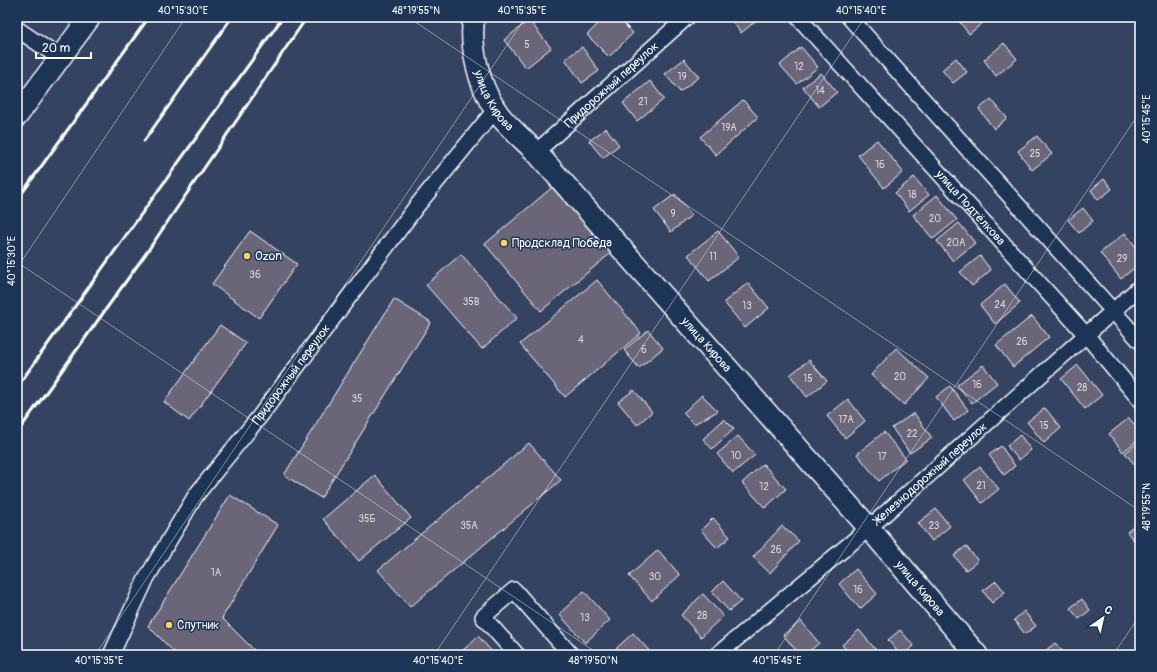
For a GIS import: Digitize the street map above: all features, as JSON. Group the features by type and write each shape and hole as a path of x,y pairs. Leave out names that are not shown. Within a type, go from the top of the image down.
{"street":[{"path":"17,116 90,17"},
{"name":"улица Кирова","path":"474,17 472,28 477,66 495,110 536,152 869,528 978,655"},
{"name":"Придорожный переулок","path":"536,152 687,17"},
{"name":"улица Подтёлкова","path":"798,17 1087,336 1140,400"},
{"path":"849,17 1114,310 1140,341"},
{"path":"17,29 60,58"},
{"name":"Придорожный переулок","path":"116,653 146,579 196,495 260,416 416,207 495,110"},
{"name":"Железнодорожный переулок","path":"717,655 869,528 1087,336 1140,287"},
{"path":"516,655 484,617 514,590 571,655"}],"building":[{"path":"605,17 617,17 633,33 609,57 587,35"},
{"path":"729,17 755,17 757,20 741,33"},
{"path":"956,17 980,17 984,22 969,34"},
{"path":"529,20 551,48 526,68 504,40"},
{"path":"1004,43 1017,59 996,76 984,60"},
{"path":"582,47 599,71 582,83 565,59"},
{"path":"801,47 818,67 797,84 780,65"},
{"path":"956,58 967,72 953,83 942,70"},
{"path":"684,59 699,77 680,92 665,74"},
{"path":"821,73 837,92 819,107 803,87"},
{"path":"650,81 664,99 637,121 623,103"},
{"path":"991,99 1007,118 994,129 979,109"},
{"path":"743,100 758,117 716,155 700,137"},
{"path":"606,128 619,145 603,158 589,141"},
{"path":"1037,136 1052,154 1032,170 1018,151"},
{"path":"877,140 903,172 884,188 858,155"},
{"path":"914,177 929,195 909,211 895,193"},
{"path":"1104,179 1112,189 1098,200 1091,190"},
{"path":"555,185 611,253 541,311 485,244"},
{"path":"675,194 692,215 671,232 654,210"},
{"path":"937,195 957,220 933,239 913,215"},
{"path":"1083,208 1093,221 1079,233 1068,220"},
{"path":"959,223 975,243 953,261 937,241"},
{"path":"250,231 297,264 259,318 212,284"},
{"path":"718,231 739,257 709,281 688,255"},
{"path":"1125,233 1140,252 1140,263 1121,279 1100,253"},
{"path":"461,254 517,318 482,349 426,285"},
{"path":"980,256 991,270 972,286 960,272"},
{"path":"597,280 641,333 565,397 520,344"},
{"path":"748,283 769,308 745,328 724,302"},
{"path":"1005,284 1020,303 995,324 980,305"},
{"path":"394,299 431,322 321,498 284,475"},
{"path":"1032,316 1049,337 1013,367 996,345"},
{"path":"220,325 246,343 189,421 164,402"},
{"path":"648,330 663,348 639,368 624,350"},
{"path":"896,348 929,378 904,405 871,375"},
{"path":"809,360 827,381 807,397 790,375"},
{"path":"983,365 997,383 972,403 957,385"},
{"path":"1078,365 1102,395 1085,409 1061,379"},
{"path":"950,386 968,410 954,421 936,397"},
{"path":"634,390 652,412 637,425 618,402"},
{"path":"702,395 718,411 694,424 683,413"},
{"path":"848,399 865,421 845,438 827,416"},
{"path":"1045,408 1061,428 1044,443 1027,422"},
{"path":"914,413 932,438 910,453 892,428"},
{"path":"1129,418 1140,432 1140,438 1123,452 1109,434"},
{"path":"724,419 734,429 712,449 703,439"},
{"path":"884,432 906,459 879,481 857,454"},
{"path":"1020,435 1031,450 1019,460 1007,446"},
{"path":"738,436 755,455 733,473 717,454"},
{"path":"1140,441 1140,471 1125,453"},
{"path":"529,443 561,480 410,607 378,570"},
{"path":"1001,446 1015,466 1004,475 989,455"},
{"path":"763,464 786,489 765,508 742,483"},
{"path":"980,467 999,489 982,503 964,480"},
{"path":"375,475 411,518 359,561 323,519"},
{"path":"230,495 278,525 222,618 259,655 177,655 148,626"},
{"path":"936,509 950,526 932,541 918,523"},
{"path":"713,518 730,537 717,548 701,530"},
{"path":"1140,521 1140,548 1127,532"},
{"path":"782,526 799,541 770,573 753,557"},
{"path":"966,546 978,561 966,570 954,556"},
{"path":"658,550 680,575 652,601 629,576"},
{"path":"856,569 877,594 860,609 839,584"},
{"path":"723,581 741,601 729,611 712,592"},
{"path":"996,581 1005,592 992,603 983,591"},
{"path":"584,591 610,620 585,643 559,614"},
{"path":"703,594 723,616 701,637 681,615"},
{"path":"1082,599 1090,610 1079,619 1070,608"},
{"path":"1024,611 1036,626 1025,634 1014,620"},
{"path":"801,621 819,643 805,655 800,655 783,635"},
{"path":"859,630 876,650 870,655 851,655 842,645"},
{"path":"900,630 914,646 903,655 900,655 888,640"},
{"path":"633,633 653,655 609,655"},
{"path":"478,636 495,655 458,655"},
{"path":"1055,643 1066,655 1048,655 1045,651"}],"railway":[{"path":"17,200 149,17"},
{"path":"144,141 232,17"},
{"path":"17,387 283,17"},
{"path":"17,433 147,252 307,17"}],"place":[{"name":"Продсклад Победа","path":"504,243"},
{"name":"Ozon","path":"247,256"},
{"name":"Спутник","path":"169,625"}]}
